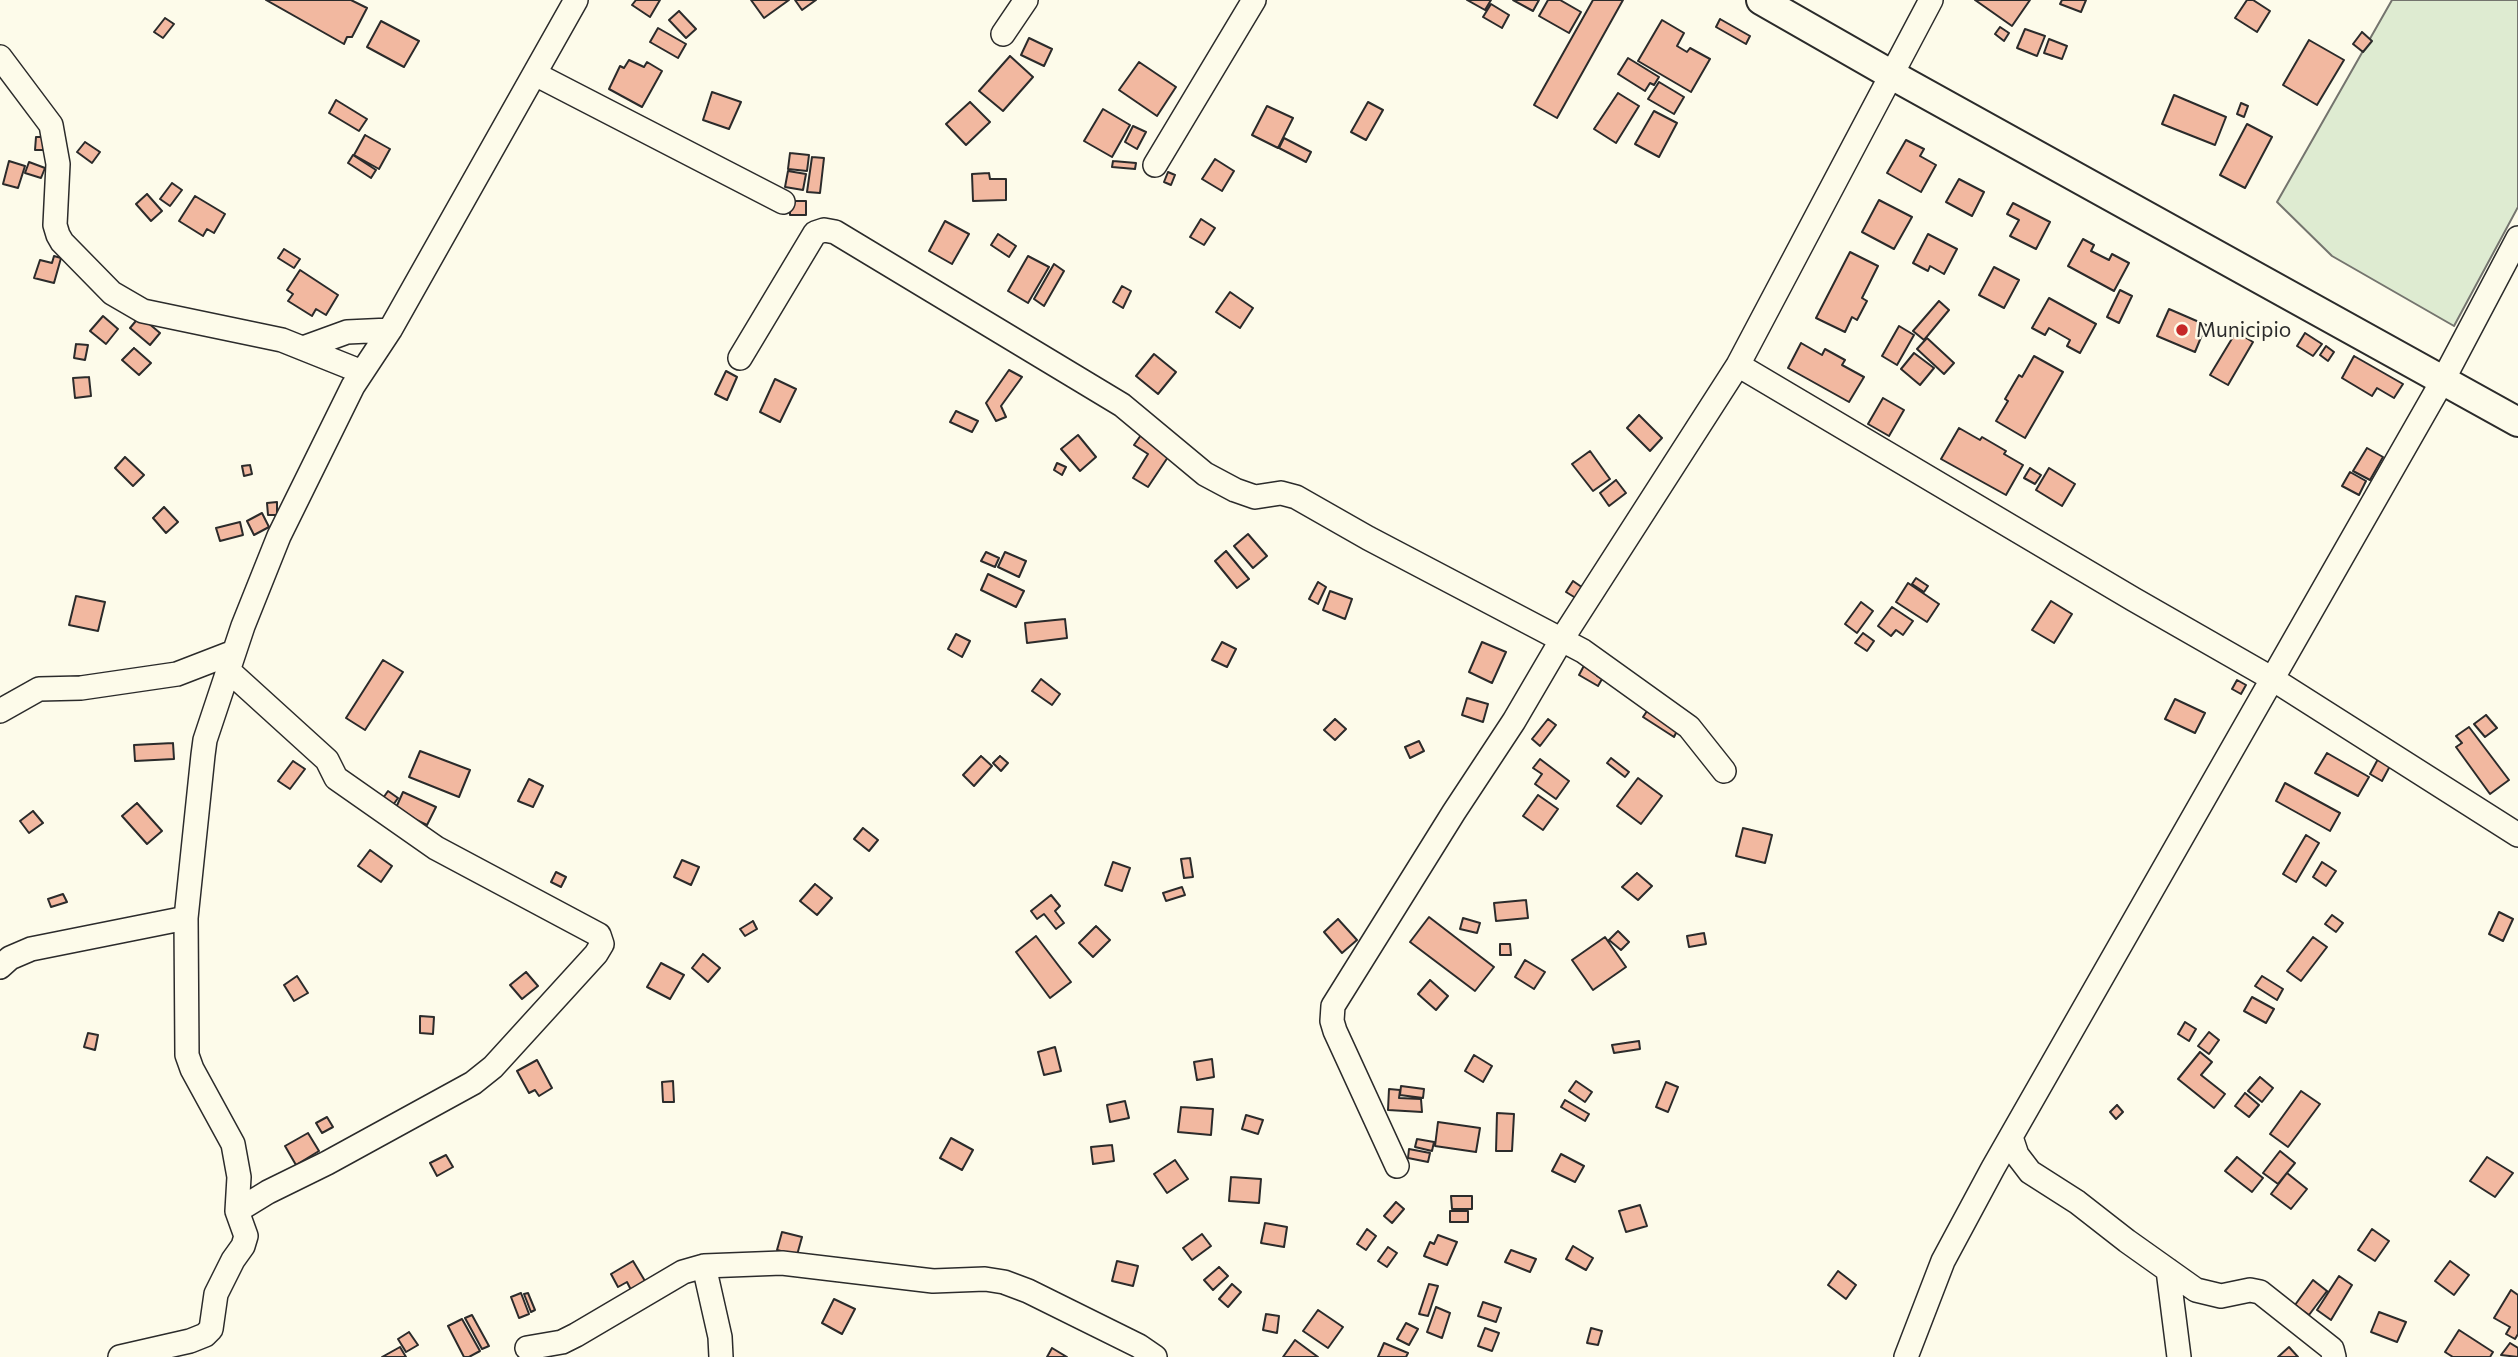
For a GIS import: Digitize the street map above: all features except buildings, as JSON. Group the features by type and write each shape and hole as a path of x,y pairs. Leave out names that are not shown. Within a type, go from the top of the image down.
{"main road":[{"path":"1761,0 2518,422"}],"street":[{"path":"120,1357 191,1341 205,1335 211,1329 216,1294 246,1236 237,1212 239,1177 233,1144 187,1055 186,918 205,740 279,536 362,372 390,330 576,0"},
{"path":"1003,34 1026,0"},
{"path":"1155,165 1254,0"},
{"path":"1397,1166 1335,1031 1332,1021 1333,1006 1521,710 1562,639 1738,365 1931,0"},
{"path":"0,57 51,125 58,164 55,225 58,235 62,243 112,293 143,311 268,336 362,372"},
{"path":"535,74 783,202"},
{"path":"740,358 815,233 824,230 835,232 1122,405 1205,474 1255,497 1281,493 1296,497 1583,651 1689,727 1724,771"},
{"path":"1906,1357 1943,1261 2271,678 2443,380 2518,238"},
{"path":"303,348 347,332 390,330"},
{"path":"1738,365 2271,678 2518,835"},
{"path":"0,711 39,689 81,688 177,674 232,662"},
{"path":"232,662 327,760 336,778 436,848 599,935 602,944 596,954 493,1067 473,1083 268,1192 237,1212"},
{"path":"0,967 10,958 31,949 186,918"},
{"path":"2011,1137 2017,1156 2030,1172 2077,1202 2196,1290 2212,1296 2250,1290 2260,1292 2332,1349 2334,1357"},
{"path":"527,1348 562,1342 683,1272 704,1266 782,1263 933,1282 985,1279 1004,1282 1028,1291 1139,1346 1155,1357"},
{"path":"704,1266 720,1338 721,1357"},
{"path":"2168,1270 2179,1357"}],"green space":[{"path":"2392,0 2518,0 2518,207 2454,326 2332,256 2277,202"}],"place":[{"name":"Municipio","path":"2182,330"}]}
